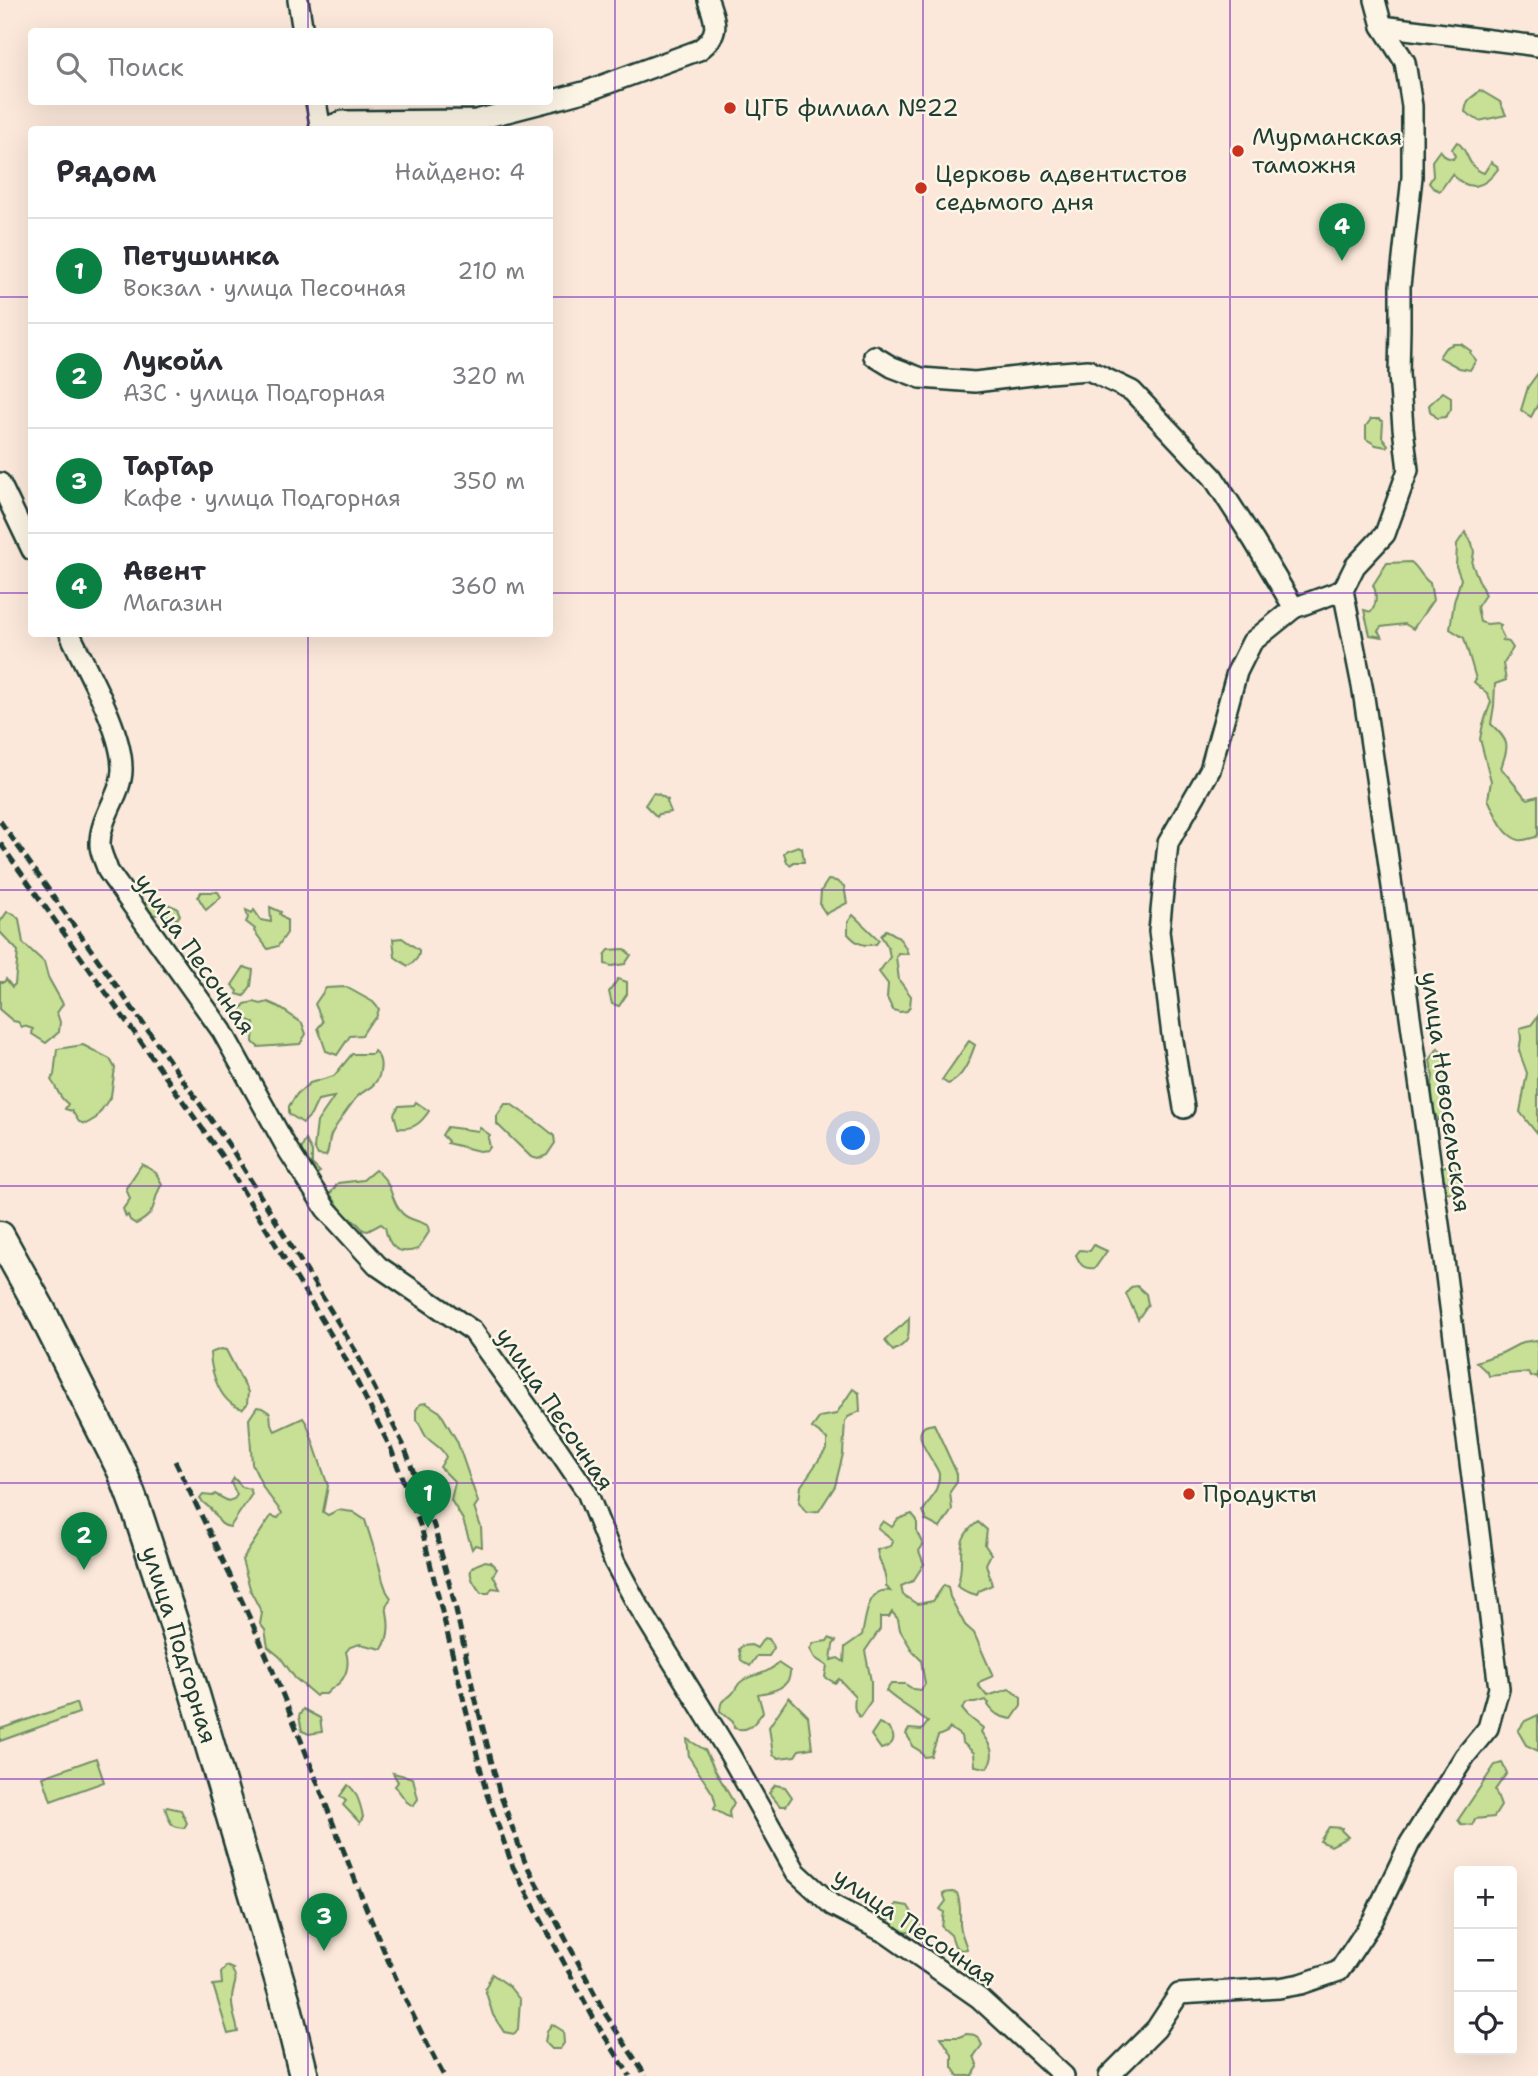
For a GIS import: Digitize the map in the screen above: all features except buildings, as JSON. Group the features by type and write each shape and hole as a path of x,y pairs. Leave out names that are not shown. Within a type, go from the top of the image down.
{"main road":[{"name":"улица Подгорная","path":"0,1236 116,1458 139,1517 282,1986 304,2076"}],"street":[{"path":"298,0 302,28"},
{"path":"553,100 587,91 699,50 714,36 716,25 708,0"},
{"path":"1184,1108 1160,931 1168,843 1210,770 1237,672 1252,642 1294,608 1343,590 1355,566 1385,534 1408,470 1399,351 1401,286 1412,177 1412,106 1405,62 1382,26 1375,0"},
{"path":"1382,26 1538,46"},
{"path":"317,105 320,126"},
{"path":"329,126 343,121 476,120 533,105"},
{"path":"874,356 892,367 921,378 975,382 1088,370 1132,391 1213,477 1294,608"},
{"path":"0,483 28,542"},
{"name":"улица Новосельская","path":"1110,2076 1156,2029 1180,1994 1279,1988 1301,1984 1339,1971 1373,1920 1410,1843 1465,1756 1488,1728 1499,1688 1446,1273 1387,851 1363,691 1343,590"},
{"name":"улица Песочная","path":"71,637 118,740 122,770 117,790 106,814 100,845 108,870 222,1031 288,1150 326,1209 378,1266 473,1331 557,1448 587,1492 615,1563 635,1600 729,1753 796,1872 832,1905 886,1933 979,1998 1064,2076"}],"green space":[{"path":"1480,90 1500,102 1506,115 1479,121 1465,112 1469,100"},
{"path":"1457,142 1478,170 1484,173 1491,162 1498,169 1487,181 1476,186 1464,184 1452,174 1440,191 1433,188 1429,183 1433,176 1432,161 1440,150 1446,157 1453,159 1455,156 1452,149"},
{"path":"1461,344 1471,351 1476,360 1470,370 1459,368 1439,357 1445,348"},
{"path":"1538,373 1538,404 1531,417 1521,410 1528,387"},
{"path":"1443,392 1451,397 1451,409 1446,417 1437,418 1430,411 1429,405"},
{"path":"1371,419 1383,422 1382,437 1388,445 1386,447 1366,439 1366,426"},
{"path":"1465,532 1472,543 1472,564 1485,595 1477,607 1480,622 1501,625 1499,628 1504,638 1502,640 1509,642 1513,648 1503,664 1506,680 1495,684 1491,724 1502,735 1506,744 1501,768 1524,796 1528,799 1538,796 1538,834 1525,840 1513,838 1508,834 1488,799 1491,781 1480,739 1491,702 1488,694 1474,682 1476,679 1464,638 1450,629 1461,579 1456,566 1457,544"},
{"path":"1411,562 1430,583 1433,600 1413,629 1405,624 1381,627 1378,631 1382,637 1370,635 1364,610 1371,612 1374,606 1376,595 1373,585 1387,563"},
{"path":"653,793 668,800 671,812 659,814 657,817 645,805"},
{"path":"798,846 802,848 804,862 793,862 791,865 784,853"},
{"path":"828,880 844,886 847,903 826,914 820,905 821,891"},
{"path":"201,892 218,892 221,897 206,910 198,897"},
{"path":"150,897 177,908 180,915 177,919 162,912 155,915 149,911 146,903"},
{"path":"270,907 281,912 287,920 287,933 278,946 268,949 255,929 246,922 246,910 252,913 254,910 261,920 271,922"},
{"path":"7,912 19,919 23,943 44,962 48,977 63,1004 57,1013 59,1032 46,1043 32,1034 33,1029 22,1027 0,1010 0,982 6,979 12,987 15,984 18,951 0,932 0,922"},
{"path":"853,915 879,940 876,944 861,944 848,934 848,922"},
{"path":"886,930 900,939 908,954 898,953 896,957 899,980 911,996 907,1011 893,1010 887,998 888,984 879,972 890,957 888,947 881,936"},
{"path":"402,938 419,950 416,960 408,966 395,957 393,939"},
{"path":"624,949 631,955 625,964 605,964 605,955 609,950"},
{"path":"244,967 253,970 251,986 244,996 237,994 238,991 232,985"},
{"path":"618,979 627,982 627,994 619,1006 612,1004 609,992"},
{"path":"346,987 373,1002 379,1009 376,1018 362,1035 350,1036 337,1055 326,1051 318,1028 323,1022 315,1004 326,988"},
{"path":"268,1002 302,1023 306,1034 300,1044 258,1047 253,1042 254,1023 244,1018 240,1010 245,1004"},
{"path":"1538,1016 1538,1135 1520,1112 1527,1073 1519,1051 1520,1028 1531,1025"},
{"path":"969,1041 975,1045 968,1062 958,1078 948,1084 942,1080"},
{"path":"83,1045 110,1059 115,1068 111,1096 96,1118 86,1124 79,1122 72,1111 65,1109 68,1104 51,1080 57,1049"},
{"path":"1438,1048 1444,1062 1446,1080 1443,1116 1438,1120 1430,1102 1433,1076 1430,1060"},
{"path":"374,1051 380,1062 377,1080 356,1098 339,1121 331,1135 326,1156 318,1155 314,1148 317,1122 334,1097 318,1100 311,1115 303,1123 289,1114 289,1106 297,1094 310,1083 334,1076 352,1054 372,1054"},
{"path":"416,1102 429,1111 416,1125 398,1128 394,1114 399,1106 414,1105"},
{"path":"505,1104 511,1104 554,1136 555,1143 547,1155 538,1159 531,1157 497,1124 497,1116"},
{"path":"447,1127 478,1131 480,1128 490,1135 490,1147 488,1150 479,1151 447,1143 442,1135"},
{"path":"306,1140 312,1152 312,1164 320,1172 312,1176 301,1154"},
{"path":"142,1164 156,1173 162,1184 152,1211 136,1224 128,1215 126,1217 123,1209 130,1199 126,1188"},
{"path":"1445,1166 1457,1168 1459,1183 1452,1193 1442,1191 1446,1182 1438,1171"},
{"path":"375,1170 385,1180 402,1213 428,1226 429,1232 418,1249 404,1251 395,1248 381,1224 368,1231 363,1230 345,1215 330,1194 338,1183 363,1180"},
{"path":"1094,1245 1107,1251 1095,1268 1085,1267 1076,1255 1080,1250 1090,1251"},
{"path":"1137,1286 1146,1294 1148,1304 1138,1319 1126,1294 1131,1287"},
{"path":"909,1318 908,1338 893,1351 885,1341"},
{"path":"1538,1340 1538,1379 1537,1376 1531,1377 1528,1372 1489,1376 1476,1362 1523,1342"},
{"path":"226,1350 248,1392 247,1404 243,1409 228,1401 218,1387 210,1353"},
{"path":"853,1389 859,1393 860,1411 845,1421 843,1454 835,1486 819,1511 806,1512 799,1502 801,1486 827,1448 827,1439 812,1428 820,1417 836,1414"},
{"path":"426,1403 440,1412 457,1441 478,1502 474,1508 481,1527 482,1547 475,1545 472,1549 463,1520 451,1500 455,1482 440,1467 446,1457 425,1435 416,1419 416,1410 420,1404"},
{"path":"257,1407 270,1413 275,1431 303,1418 328,1486 323,1512 328,1515 338,1510 353,1512 365,1520 383,1581 391,1598 386,1606 388,1633 382,1649 360,1644 350,1647 346,1652 348,1663 345,1675 326,1694 316,1696 295,1678 280,1657 268,1647 265,1630 260,1624 262,1613 251,1592 242,1560 271,1516 278,1518 282,1513 264,1489 252,1464 249,1419"},
{"path":"934,1424 957,1474 957,1482 950,1492 952,1510 940,1528 925,1520 923,1511 936,1489 939,1474 923,1444 921,1431 925,1426"},
{"path":"234,1478 242,1487 250,1489 252,1494 230,1527 221,1523 200,1499 203,1495 215,1494 228,1501 234,1499 237,1495 231,1483"},
{"path":"912,1514 917,1520 917,1532 923,1545 919,1551 924,1564 913,1581 901,1586 903,1595 917,1604 933,1601 944,1585 948,1587 950,1597 965,1625 974,1633 993,1676 978,1685 987,1696 1009,1689 1021,1697 1021,1706 1012,1719 996,1713 985,1700 967,1703 962,1709 983,1728 981,1732 992,1754 987,1768 975,1766 974,1753 962,1742 961,1736 950,1728 938,1736 931,1756 924,1757 912,1746 906,1734 909,1729 922,1730 928,1722 886,1691 891,1684 905,1684 921,1690 925,1684 921,1660 913,1652 892,1612 889,1617 880,1617 880,1629 865,1651 871,1681 871,1701 860,1717 855,1710 855,1696 839,1679 835,1683 825,1677 827,1666 815,1658 810,1649 814,1643 827,1641 829,1638 836,1641 831,1660 838,1658 844,1662 845,1647 862,1635 872,1599 882,1591 890,1591 886,1586 877,1550 891,1546 893,1542 878,1528 883,1521 892,1527 898,1519"},
{"path":"978,1522 987,1530 985,1545 991,1554 986,1564 992,1585 979,1591 977,1595 957,1586 964,1536"},
{"path":"485,1561 497,1569 493,1575 500,1589 492,1588 489,1593 481,1593 472,1580 471,1572 474,1566"},
{"path":"764,1638 769,1639 774,1648 769,1656 757,1656 750,1666 741,1660 739,1649 742,1646 751,1645 757,1648"},
{"path":"778,1663 790,1671 787,1681 779,1688 758,1694 763,1712 754,1723 744,1729 734,1728 733,1722 720,1711 722,1702 742,1681"},
{"path":"789,1697 808,1716 812,1748 799,1750 795,1756 779,1758 773,1755 769,1727"},
{"path":"76,1703 79,1713 0,1741 0,1729"},
{"path":"303,1709 320,1718 322,1732 309,1734 302,1731 299,1716"},
{"path":"1538,1715 1538,1751 1526,1745 1518,1731 1525,1721"},
{"path":"879,1723 893,1736 891,1743 881,1749 871,1735"},
{"path":"687,1739 705,1750 734,1803 729,1812 730,1818 714,1809 716,1805 713,1794 689,1757"},
{"path":"96,1758 104,1782 51,1801 43,1777"},
{"path":"1502,1763 1507,1773 1495,1790 1501,1806 1494,1817 1475,1819 1472,1825 1461,1824 1458,1820 1495,1765"},
{"path":"393,1773 413,1778 418,1799 413,1806 395,1786 398,1782"},
{"path":"348,1785 360,1804 363,1817 360,1823 343,1805 346,1801 340,1796"},
{"path":"775,1785 785,1787 792,1797 786,1806 780,1806 769,1793"},
{"path":"165,1808 181,1810 187,1823 184,1828 171,1823"},
{"path":"1329,1827 1342,1828 1348,1837 1331,1846 1320,1841"},
{"path":"943,1893 957,1893 960,1928 967,1949 961,1950 955,1946 951,1935 942,1927 944,1912 940,1909 946,1901"},
{"path":"896,1904 908,1906 920,1926 917,1931 901,1933 889,1922 889,1913"},
{"path":"226,1966 233,1969 235,1977 232,2003 238,2032 228,2034 213,1985 222,1984 221,1973"},
{"path":"492,1974 508,1985 520,2000 518,2029 514,2034 504,2032 493,2015 485,1989"},
{"path":"552,2024 563,2031 564,2043 560,2049 552,2049 545,2042 547,2031"},
{"path":"966,2034 976,2036 982,2045 974,2056 978,2067 972,2076 958,2076 952,2067 952,2055 941,2037 959,2037"}],"railway":[{"path":"0,821 231,1148 355,1350 403,1444 434,1526 499,1791 525,1862 606,2015 646,2076"},
{"path":"0,843 221,1155 344,1356 391,1449 422,1530 487,1795 513,1867 595,2021 630,2076"},
{"path":"175,1461 262,1645 380,1941 444,2076"}],"place":[{"name":"ЦГБ филиал №22","path":"730,108"},
{"name":"Мурманская таможня","path":"1238,151"},
{"name":"Церковь адвентистов седьмого дня","path":"921,188"},
{"name":"Авент","path":"1342,261"},
{"name":"Продукты","path":"1189,1494"},
{"name":"Петушинка","path":"428,1528"},
{"name":"Лукойл","path":"84,1570"},
{"name":"ТарТар","path":"324,1951"}]}
